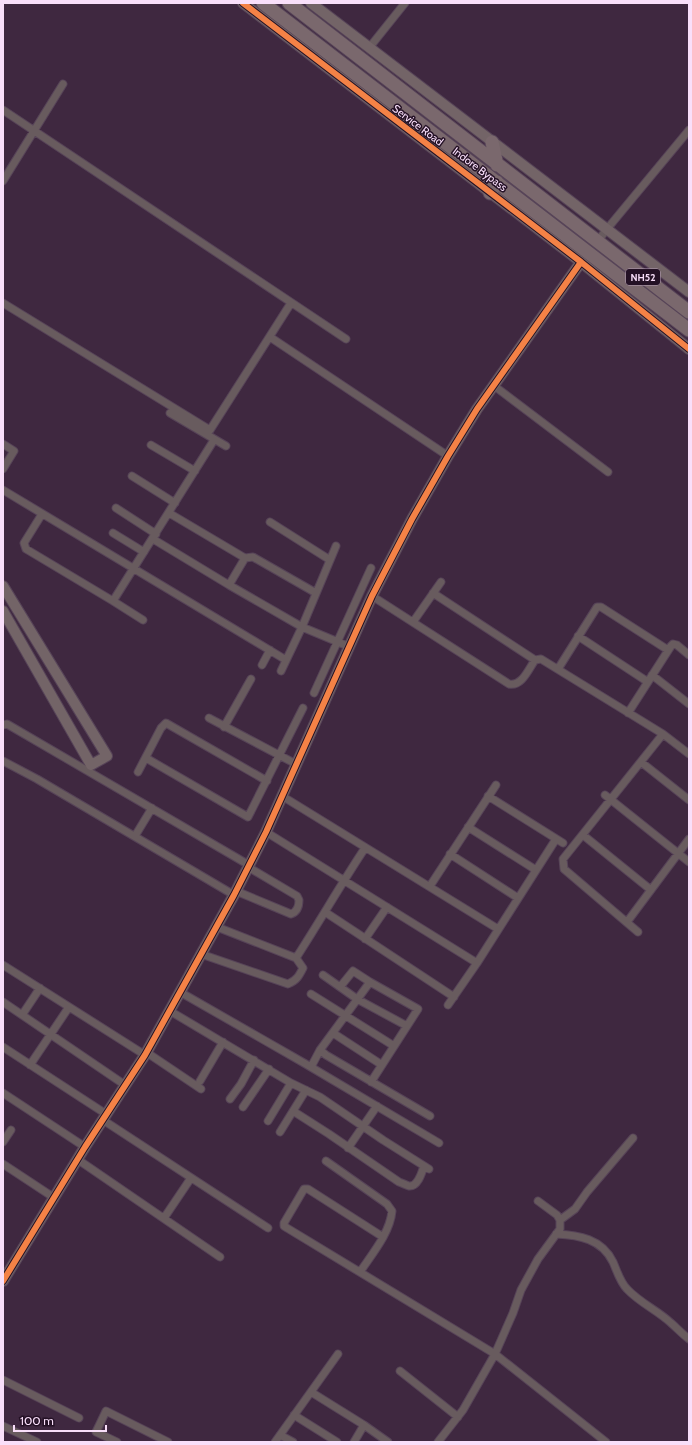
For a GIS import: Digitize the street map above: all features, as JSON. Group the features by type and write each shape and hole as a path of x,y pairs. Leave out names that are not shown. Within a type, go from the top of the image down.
{"highway":[{"name":"Indore Bypass","path":"263,3 493,187 601,262 689,330"},
{"name":"Indore Bypass","path":"289,3 597,242"},
{"path":"492,142 497,165"},
{"name":"NH52","path":"597,242 689,312"}],"street":[{"name":"Service Road","path":"242,3 493,187 581,262 689,349"},
{"path":"311,3 689,292"},
{"path":"368,48 405,3"},
{"path":"3,181 63,84"},
{"path":"3,110 291,304 346,339"},
{"path":"597,242 606,228 689,130"},
{"path":"3,1280 77,1159 146,1054 217,927 266,832 372,596 412,519 477,409 581,262"},
{"path":"3,303 210,430 291,304"},
{"path":"270,337 448,456"},
{"path":"493,386 608,472"},
{"path":"170,413 226,446"},
{"path":"114,601 214,440"},
{"path":"3,444 14,451 3,468"},
{"path":"151,445 195,471"},
{"path":"132,476 175,503"},
{"path":"3,490 286,660"},
{"path":"116,508 154,536 228,585 302,627 350,647"},
{"path":"169,513 245,558 253,557 316,593"},
{"path":"42,514 24,543 26,549 143,620"},
{"path":"270,522 330,560"},
{"path":"113,533 144,552"},
{"path":"280,671 302,627 336,546"},
{"path":"228,585 245,558"},
{"path":"314,693 371,568"},
{"path":"413,622 441,582"},
{"path":"3,586 107,756 91,765 3,611"},
{"path":"433,592 535,660 541,659 663,734 689,754"},
{"path":"372,596 509,684 513,685 522,679 535,660"},
{"path":"558,669 597,607 601,607 668,650"},
{"path":"578,636 648,682"},
{"path":"628,713 673,644 677,645 689,655"},
{"path":"262,664 270,650"},
{"path":"652,675 689,704"},
{"path":"224,727 251,679"},
{"path":"146,758 248,816 303,708"},
{"path":"209,718 296,764"},
{"path":"138,772 161,728 166,723 267,781"},
{"path":"3,725 7,724 249,866 296,896 298,900 297,909 291,914 235,893 3,761"},
{"path":"638,932 564,869 563,859 583,835 608,797 641,762 663,734"},
{"path":"641,762 689,800"},
{"path":"430,886 496,784"},
{"path":"282,796 498,929"},
{"path":"448,1005 477,963 536,870 559,841 488,796"},
{"path":"608,797 689,862"},
{"path":"135,836 152,808"},
{"path":"468,827 536,870"},
{"path":"266,832 477,963"},
{"path":"583,835 651,890"},
{"path":"627,922 689,839"},
{"path":"296,958 343,880 365,848"},
{"path":"450,854 518,898"},
{"path":"365,938 387,907"},
{"path":"325,912 454,997"},
{"path":"201,954 288,984 295,981 303,968 296,958 217,927"},
{"path":"3,964 69,1007 200,1085 223,1042"},
{"path":"340,987 353,971 418,1009 371,1082"},
{"path":"323,975 358,999 407,1026"},
{"path":"311,1067 320,1050 370,982"},
{"path":"22,1015 40,988"},
{"path":"180,992 439,1143"},
{"path":"311,994 394,1046"},
{"path":"3,1002 125,1085"},
{"path":"30,1065 69,1007"},
{"path":"170,1011 291,1082 320,1097 427,1167 413,1185 409,1186 399,1182 293,1111"},
{"path":"333,1033 382,1065"},
{"path":"3,1047 191,1178 268,1228"},
{"path":"320,1050 326,1055 430,1116"},
{"path":"230,1099 241,1084 254,1060"},
{"path":"243,1107 269,1069"},
{"path":"268,1121 291,1082"},
{"path":"280,1132 306,1090"},
{"path":"3,1093 85,1147"},
{"path":"348,1148 364,1127 377,1106"},
{"path":"3,1142 11,1130"},
{"path":"560,1220 575,1209 586,1192 633,1138"},
{"path":"77,1159 220,1257"},
{"path":"326,1161 387,1204 392,1211 392,1220 383,1237 360,1272"},
{"path":"3,1164 53,1197"},
{"path":"164,1218 191,1178"},
{"path":"383,1237 308,1189 304,1189 300,1194 284,1223 284,1226 495,1354 606,1442"},
{"path":"438,1442 458,1417 495,1354 513,1313 521,1290 538,1259 560,1229 560,1220 557,1214 538,1201"},
{"path":"556,1234 584,1237 606,1252 611,1259 621,1282 626,1288 689,1339"},
{"path":"275,1442 338,1354"},
{"path":"400,1371 458,1417"},
{"path":"3,1380 79,1418"},
{"path":"311,1392 388,1442"},
{"path":"117,1442 96,1432 106,1411 168,1442"},
{"path":"294,1415 338,1442"},
{"path":"354,1442 364,1425"},
{"path":"3,1426 37,1442"},
{"path":"280,1435 293,1442"}],"cycle path":[{"path":"243,3 581,262 689,349"},
{"path":"3,1281 85,1147 145,1055 234,895 266,832 372,596 412,519 477,409 581,262"}]}
